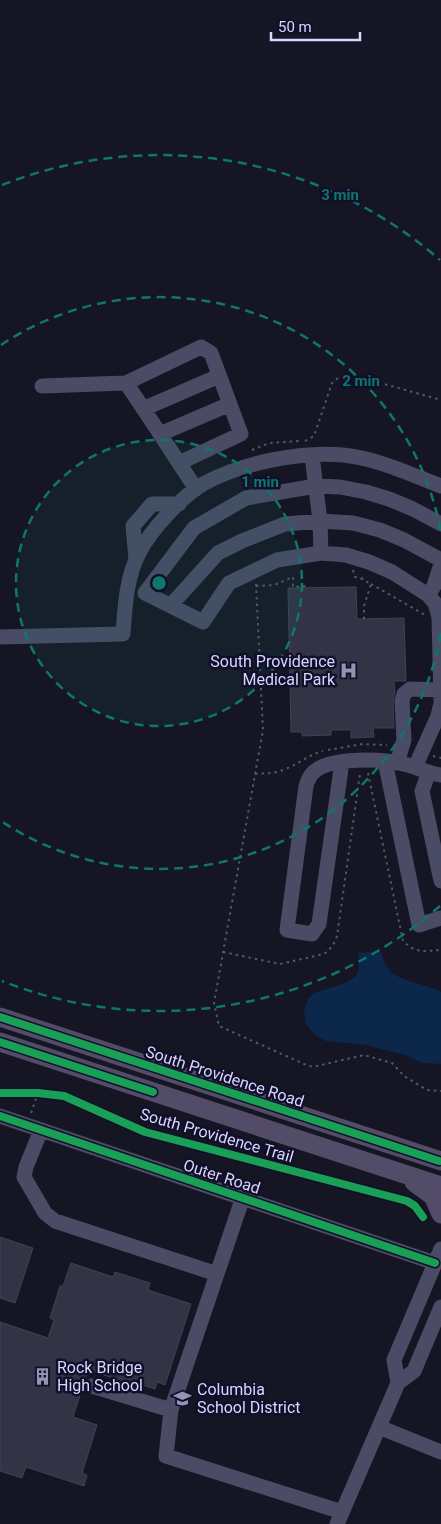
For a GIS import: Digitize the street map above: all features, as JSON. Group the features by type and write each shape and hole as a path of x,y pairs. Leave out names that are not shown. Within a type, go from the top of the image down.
{"main road":[{"name":"South Providence Road","path":"0,1016 440,1161"},
{"path":"0,1042 441,1186"},
{"path":"398,1172 420,1185 433,1196 441,1214"}],"street":[{"path":"42,386 126,383 201,347 211,353 241,434 178,463"},
{"path":"143,409 219,376"},
{"path":"126,383 196,489"},
{"path":"160,434 230,404"},
{"path":"0,637 122,634 127,587 138,553 151,533 167,514 196,489 236,469 273,459 343,455 372,462 441,486"},
{"path":"312,456 320,521 321,554"},
{"path":"145,593 194,528 246,498 316,486 340,487 366,492 413,509 441,524"},
{"path":"171,605 218,552 285,524 320,521 353,524 380,530 404,540 441,562 434,586 428,595"},
{"path":"127,587 145,593 203,622 229,584 255,578 277,560 321,554 346,556 369,562 392,572 428,595 435,603 439,617 441,703 429,771 422,791 434,817 441,881"},
{"path":"441,690 410,690 404,694 402,701 404,740 391,762 418,925 441,918"},
{"path":"342,762 319,924 312,934 286,930 306,786 311,774 325,766 342,762 365,760 391,762 429,771"},
{"name":"Outer Road","path":"0,1116 243,1198 438,1256"},
{"path":"41,1130 26,1167 24,1177 50,1217 55,1221 217,1274"},
{"path":"243,1198 171,1410 166,1456 340,1518 398,1383 414,1371 441,1308"},
{"path":"398,1383 394,1360 438,1256"},
{"path":"92,1386 171,1410"},
{"path":"379,1427 441,1452"}],"path":[{"path":"236,469 248,452 259,446 268,443 308,440 314,436 332,383 340,376 349,374 441,400"},
{"path":"307,586 293,587 292,577 274,585 255,578 263,730 214,1003 219,1026 304,1064 313,1066 364,1055 392,1063 404,1076 427,1090 441,1091"},
{"path":"371,584 431,618"},
{"path":"365,760 404,941 411,949 418,951 441,950"},
{"path":"30,1093 47,1094"}],"water":[{"path":"381,951 384,962 389,970 396,975 441,992 441,1064 422,1063 408,1056 366,1045 326,1041 315,1035 306,1024 304,1011 308,999 315,993 345,983 355,977 359,969 358,953"}],"building":[{"path":"356,587 357,619 404,618 406,681 394,681 394,728 373,728 374,737 351,738 351,730 331,730 331,735 302,736 302,732 291,732 288,588"},
{"path":"0,1237 33,1248 15,1303 0,1298"},
{"name":"Rock Bridge High School","path":"71,1263 113,1277 115,1272 150,1283 148,1290 191,1304 165,1385 157,1382 155,1389 88,1370 73,1417 97,1425 82,1473 87,1475 84,1486 26,1467 22,1478 0,1471 0,1322 48,1338 54,1320 50,1318 60,1286 63,1286"}],"cycle path":[{"path":"0,1017 439,1161"},
{"path":"0,1042 153,1092"},
{"name":"South Providence Trail","path":"0,1093 38,1093 64,1096 145,1132 407,1201 415,1206 423,1217"},
{"path":"0,1116 435,1263"}],"place":[{"name":"South Providence Medical Park","path":"349,670"},
{"name":"Rock Bridge High School","path":"43,1376"},
{"name":"Columbia School District","path":"183,1398"}]}
